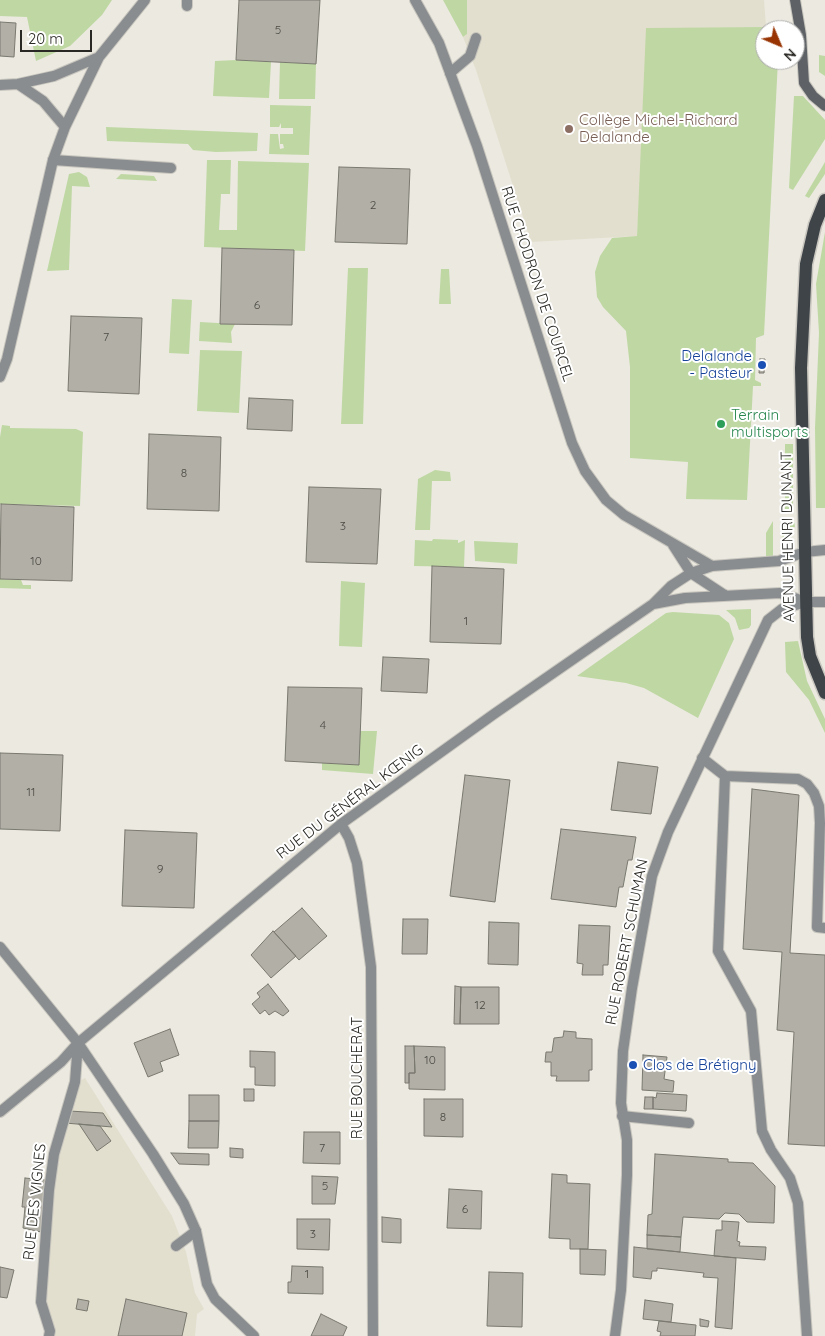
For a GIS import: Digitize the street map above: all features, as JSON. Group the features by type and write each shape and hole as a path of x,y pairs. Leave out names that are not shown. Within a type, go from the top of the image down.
{"main road":[{"path":"795,0 802,35 804,83 813,96 825,106"},
{"name":"AVENUE HENRI DUNANT","path":"825,200 814,226 806,264 801,368 806,602 810,656 825,693"}],"street":[{"path":"0,378 7,359 53,160 65,127 98,57 145,0"},
{"name":"RUE CHODRON DE COURCEL","path":"415,0 439,43 477,146 577,452 585,471 606,500 624,516 672,545 712,566"},
{"path":"450,72 470,56 476,38"},
{"path":"0,85 18,84 54,76 98,57"},
{"path":"18,84 43,101 65,127"},
{"path":"53,160 171,168"},
{"name":"RUE CHODRON DE COURCEL","path":"672,545 691,573 726,596"},
{"name":"RUE DU GÉNÉRAL KŒNIG","path":"0,1112 61,1062 78,1043 341,824 494,714 653,604 671,586 691,573 712,566 778,561 805,552 825,550"},
{"name":"RUE DU GÉNÉRAL KŒNIG","path":"653,604 686,598 780,593 806,602"},
{"path":"806,602 825,602"},
{"name":"RUE ROBERT SCHUMAN","path":"615,1336 621,1290 627,1175 627,1140 622,1116 622,1068 625,1027 652,876 668,832 768,620 782,609 806,602"},
{"path":"702,758 725,776 798,779 808,784 819,806 817,928 825,928"},
{"path":"725,776 718,952 751,1011 762,1131 790,1178 798,1204 807,1336"},
{"name":"RUE BOUCHERAT","path":"341,824 349,838 357,863 371,967 373,1336"},
{"path":"0,947 78,1043 153,1154 184,1204 196,1231 207,1284 215,1300 254,1336"},
{"name":"RUE DES VIGNES","path":"49,1336 50,1331 41,1302 49,1190 54,1154 75,1082 78,1043"},
{"path":"622,1116 689,1123"},
{"path":"176,1246 196,1231"}],"shaded area":[{"name":"Collège Michel-Richard Delalande","path":"467,0 764,0 765,20 755,20 755,28 639,205 637,236 531,242 476,70 463,37 467,34"},
{"path":"85,1078 172,1216 186,1252 195,1293 204,1309 197,1314 195,1336 53,1336 52,1319 47,1305 46,1266 55,1169 79,1081"}],"green space":[{"path":"0,0 112,0 102,15 70,46 36,61 27,17 0,16"},
{"path":"443,0 467,0 467,34 463,37"},
{"path":"755,27 755,70 777,70 764,335 756,338 755,380 761,383 761,386 753,386 747,500 686,499 688,462 630,458 630,367 626,331 603,307 597,297 595,272 600,256 612,238 637,236 646,28"},
{"path":"819,55 825,56 825,76 819,72"},
{"path":"215,61 271,62 269,98 213,96"},
{"path":"280,62 316,64 315,99 279,99"},
{"path":"794,96 803,96 825,120 825,139 793,190 789,188"},
{"path":"270,105 311,106 309,155 269,154 270,134 278,134 280,149 284,148 283,144 280,144 280,134 293,134 293,128 281,128 281,123 279,127 270,127"},
{"path":"106,127 258,133 257,151 216,152 193,150 188,144 107,141"},
{"path":"207,160 231,160 230,194 221,194 219,230 237,230 238,161 309,163 305,251 204,247"},
{"path":"825,162 825,174 809,198 805,196"},
{"path":"79,172 87,177 90,187 72,186 69,270 47,271 69,174"},
{"path":"121,174 154,176 157,181 116,179"},
{"path":"825,232 825,508 816,508 815,428 819,333 816,284"},
{"path":"348,268 368,268 363,424 341,424"},
{"path":"441,269 449,269 451,304 439,304"},
{"path":"172,299 192,300 189,354 169,353"},
{"path":"200,322 235,324 231,332 232,343 199,341"},
{"path":"200,350 242,351 239,413 197,411"},
{"path":"2,425 10,426 10,428 76,429 83,432 80,506 0,504 0,437"},
{"path":"785,444 793,444 793,509 785,509"},
{"path":"435,470 450,472 451,481 432,481 430,530 415,530 418,479"},
{"path":"773,521 773,557 766,558 766,533"},
{"path":"794,521 795,527 789,528 790,550 783,550 782,522"},
{"path":"433,539 458,540 458,543 465,540 464,567 414,566 415,540 432,541"},
{"path":"474,541 518,543 517,564 475,561"},
{"path":"0,579 21,580 23,585 31,585 31,589 0,588"},
{"path":"341,581 365,583 362,647 339,646"},
{"path":"751,609 751,625 749,628 739,630 735,618 726,610"},
{"path":"666,613 719,615 729,623 734,639 698,718 644,688 626,683 577,676"},
{"path":"798,641 807,681 825,719 825,733 809,700 786,672 785,642"},
{"path":"360,731 377,731 373,774 322,770 322,763"}],"building":[{"path":"239,0 320,0 316,64 236,60"},
{"path":"0,22 16,23 14,57 0,56"},
{"path":"339,167 410,169 407,244 335,242"},
{"path":"222,248 294,250 292,325 220,324"},
{"path":"71,316 142,318 139,394 68,391"},
{"path":"760,359 765,359 764,373 759,373"},
{"path":"249,398 293,400 292,431 247,429"},
{"path":"149,434 221,437 219,511 147,509"},
{"path":"309,487 381,489 377,564 306,562"},
{"path":"1,504 74,507 72,581 0,579"},
{"path":"432,566 504,569 501,644 430,642"},
{"path":"383,657 429,659 427,693 381,691"},
{"path":"288,687 362,688 359,765 285,761"},
{"path":"0,753 63,755 60,831 0,829"},
{"path":"618,762 658,767 651,814 611,810"},
{"path":"465,775 510,780 495,902 450,896"},
{"path":"752,789 799,795 790,953 825,955 825,1146 788,1144 794,1032 777,1030 782,952 743,949"},
{"path":"561,829 636,837 632,860 628,860 623,887 619,887 616,907 551,899"},
{"path":"125,830 197,833 194,908 122,906"},
{"path":"302,908 327,936 299,960 274,932"},
{"path":"403,919 428,919 427,954 402,954"},
{"path":"489,922 519,923 518,965 488,964"},
{"path":"579,925 610,926 608,965 603,965 603,975 582,975 583,964 577,963"},
{"path":"273,931 296,956 271,978 251,955"},
{"path":"268,984 289,1011 283,1016 275,1011 269,1015 265,1010 260,1014 252,1004 260,997 257,993"},
{"path":"455,986 461,987 460,1024 454,1024"},
{"path":"461,987 499,987 499,1024 460,1024"},
{"path":"170,1029 179,1055 160,1062 163,1071 148,1077 134,1043"},
{"path":"564,1031 576,1032 576,1038 592,1039 592,1070 589,1070 589,1081 556,1081 557,1076 551,1076 551,1062 545,1062 546,1052 552,1052 554,1038 563,1037"},
{"path":"405,1046 414,1046 415,1073 409,1073 409,1083 405,1083"},
{"path":"414,1046 445,1047 445,1090 409,1089 409,1073 415,1073"},
{"path":"250,1051 275,1052 275,1086 255,1085 255,1067 250,1067"},
{"path":"643,1055 667,1057 664,1079 674,1081 673,1092 642,1090"},
{"path":"244,1089 254,1089 254,1101 244,1101"},
{"path":"657,1093 687,1095 686,1111 653,1109 653,1097 656,1098"},
{"path":"189,1095 219,1095 219,1121 189,1121"},
{"path":"645,1097 653,1097 653,1109 644,1109"},
{"path":"424,1099 463,1099 463,1137 424,1136"},
{"path":"69,1111 103,1113 112,1127 65,1123"},
{"path":"189,1121 219,1121 218,1148 188,1148"},
{"path":"79,1124 100,1126 111,1141 97,1151"},
{"path":"304,1132 340,1132 340,1164 303,1163"},
{"path":"230,1148 243,1149 243,1158 230,1157"},
{"path":"171,1153 209,1154 209,1165 179,1164"},
{"path":"655,1154 728,1159 728,1162 753,1163 775,1186 774,1223 747,1222 739,1214 725,1213 719,1219 683,1217 681,1237 647,1235 648,1215 652,1214"},
{"path":"552,1174 567,1175 567,1183 590,1184 588,1249 570,1249 570,1239 549,1238"},
{"path":"312,1176 338,1177 335,1204 312,1204"},
{"path":"25,1178 45,1180 41,1232 23,1228 25,1207 22,1207"},
{"path":"449,1189 482,1191 481,1229 447,1228"},
{"path":"382,1217 401,1219 401,1243 382,1242"},
{"path":"297,1219 330,1219 329,1250 297,1249"},
{"path":"722,1221 739,1222 737,1241 740,1242 739,1246 766,1247 765,1260 714,1256 716,1230 722,1230"},
{"path":"647,1235 681,1237 680,1252 647,1249"},
{"path":"634,1247 736,1258 732,1329 715,1327 718,1278 703,1277 704,1273 657,1268 657,1271 652,1271 651,1279 633,1277"},
{"path":"580,1249 606,1250 605,1275 580,1274"},
{"path":"292,1266 323,1267 323,1294 288,1293 288,1282 291,1282"},
{"path":"0,1267 14,1270 7,1298 0,1297"},
{"path":"489,1272 523,1273 522,1327 487,1326"},
{"path":"78,1299 89,1301 87,1311 76,1309"},
{"path":"126,1299 187,1313 182,1336 118,1336"},
{"path":"645,1300 673,1304 671,1322 643,1319"},
{"path":"321,1314 347,1327 343,1336 311,1336"},
{"path":"700,1319 709,1321 708,1327 700,1326"},
{"path":"659,1321 696,1325 695,1336 660,1336 661,1332 657,1331"}],"place":[{"name":"Collège Michel-Richard Delalande","path":"569,129"},
{"name":"Delalande - Pasteur","path":"762,365"},
{"name":"Terrain multisports","path":"721,424"},
{"name":"Clos de Brétigny","path":"633,1065"}]}
